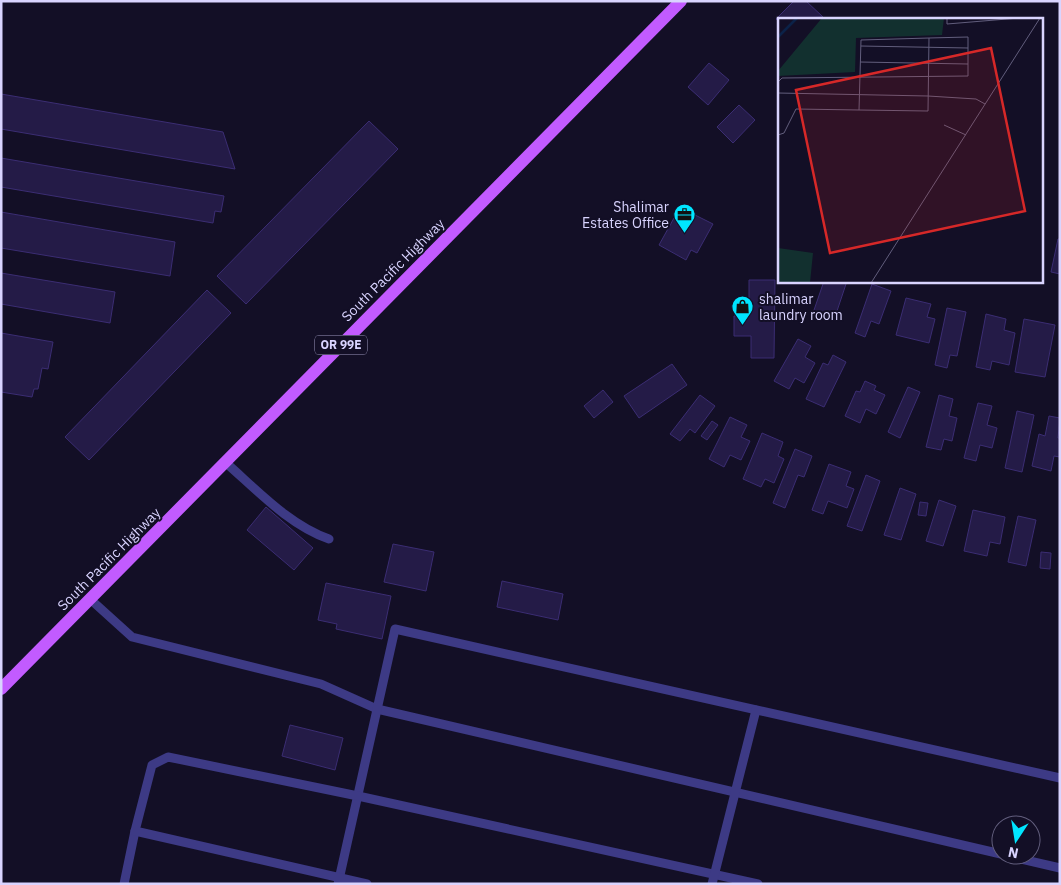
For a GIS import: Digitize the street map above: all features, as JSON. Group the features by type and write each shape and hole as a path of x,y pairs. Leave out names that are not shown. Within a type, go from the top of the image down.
{"main road":[{"name":"South Pacific Highway","path":"1,689 681,1"}],"lane":[{"path":"225,462 277,508 312,533 329,539"},
{"path":"90,599 132,637 321,684 377,708 991,852"},
{"path":"339,881 395,629 1060,778"},
{"path":"712,884 756,710"},
{"path":"124,884 152,765 168,757 358,796 758,884"},
{"path":"135,831 339,881 367,884"},
{"path":"1041,864 1060,868"}],"building":[{"path":"794,1 806,1 823,17 778,18 778,20 776,19"},
{"path":"709,63 729,80 708,105 688,87"},
{"path":"1,94 223,132 235,169 1,129"},
{"path":"739,105 755,120 733,143 717,127"},
{"path":"369,121 398,149 246,304 217,276"},
{"path":"1,158 224,196 221,212 215,211 213,223 1,187"},
{"path":"1,212 175,242 170,276 1,248"},
{"path":"693,214 713,224 697,253 691,250 686,260 659,245 674,218 687,225"},
{"path":"1058,239 1060,239 1060,274 1051,272"},
{"path":"1,273 115,292 110,323 1,304"},
{"path":"749,280 775,280 774,358 751,358 751,336 734,336 734,316 749,315"},
{"path":"824,282 847,282 834,320 813,313"},
{"path":"872,284 891,291 879,324 871,321 865,337 855,333"},
{"path":"207,290 231,313 89,460 65,437"},
{"path":"906,298 931,304 927,317 935,319 929,343 896,335"},
{"path":"947,308 966,312 957,356 950,355 947,368 935,365"},
{"path":"986,314 1006,319 1004,330 1015,333 1009,365 992,361 990,370 976,367"},
{"path":"1024,319 1055,325 1045,377 1015,372"},
{"path":"1,333 53,342 48,369 42,368 38,389 34,389 32,397 1,392"},
{"path":"798,339 811,346 805,357 815,363 804,383 795,378 789,389 774,381"},
{"path":"833,355 846,362 824,407 806,399 823,363 828,365"},
{"path":"672,364 687,385 639,418 624,396"},
{"path":"865,381 876,386 874,390 885,395 876,414 866,409 860,423 845,416 856,391 860,392"},
{"path":"908,387 920,392 900,438 888,432"},
{"path":"603,390 613,402 594,418 584,406"},
{"path":"700,395 715,406 695,433 690,429 680,441 670,434"},
{"path":"939,395 953,399 949,416 957,418 952,441 944,439 941,450 926,447"},
{"path":"978,403 992,406 987,425 997,428 992,448 980,445 976,461 964,458"},
{"path":"1017,411 1034,415 1022,472 1005,468"},
{"path":"1049,416 1060,418 1058,438 1060,438 1060,457 1054,456 1051,471 1032,466 1039,434 1045,436"},
{"path":"730,417 747,425 741,437 750,441 741,460 730,455 724,467 709,459"},
{"path":"712,421 718,425 707,440 701,436"},
{"path":"762,433 783,442 778,456 784,459 774,483 765,479 761,487 743,479"},
{"path":"795,449 812,456 804,477 798,475 785,508 773,503"},
{"path":"829,464 851,472 846,486 854,489 847,508 828,501 823,514 812,510"},
{"path":"866,475 880,481 862,531 847,526"},
{"path":"900,488 916,494 901,540 884,535"},
{"path":"939,500 956,506 943,546 926,541"},
{"path":"920,502 928,503 926,516 918,515"},
{"path":"266,507 313,548 294,570 247,530"},
{"path":"973,510 1005,517 1000,544 990,542 987,556 964,551"},
{"path":"1018,516 1036,520 1026,566 1008,562"},
{"path":"393,544 434,552 426,591 384,582"},
{"path":"1041,552 1051,553 1050,569 1040,568"},
{"path":"502,581 563,594 558,620 497,607"},
{"path":"326,583 391,596 382,639 336,629 337,624 318,620"},
{"path":"290,725 343,738 335,770 282,756"}],"place":[{"name":"Shalimar Estates Office","path":"685,234"},
{"name":"shalimar laundry room","path":"743,326"}]}
